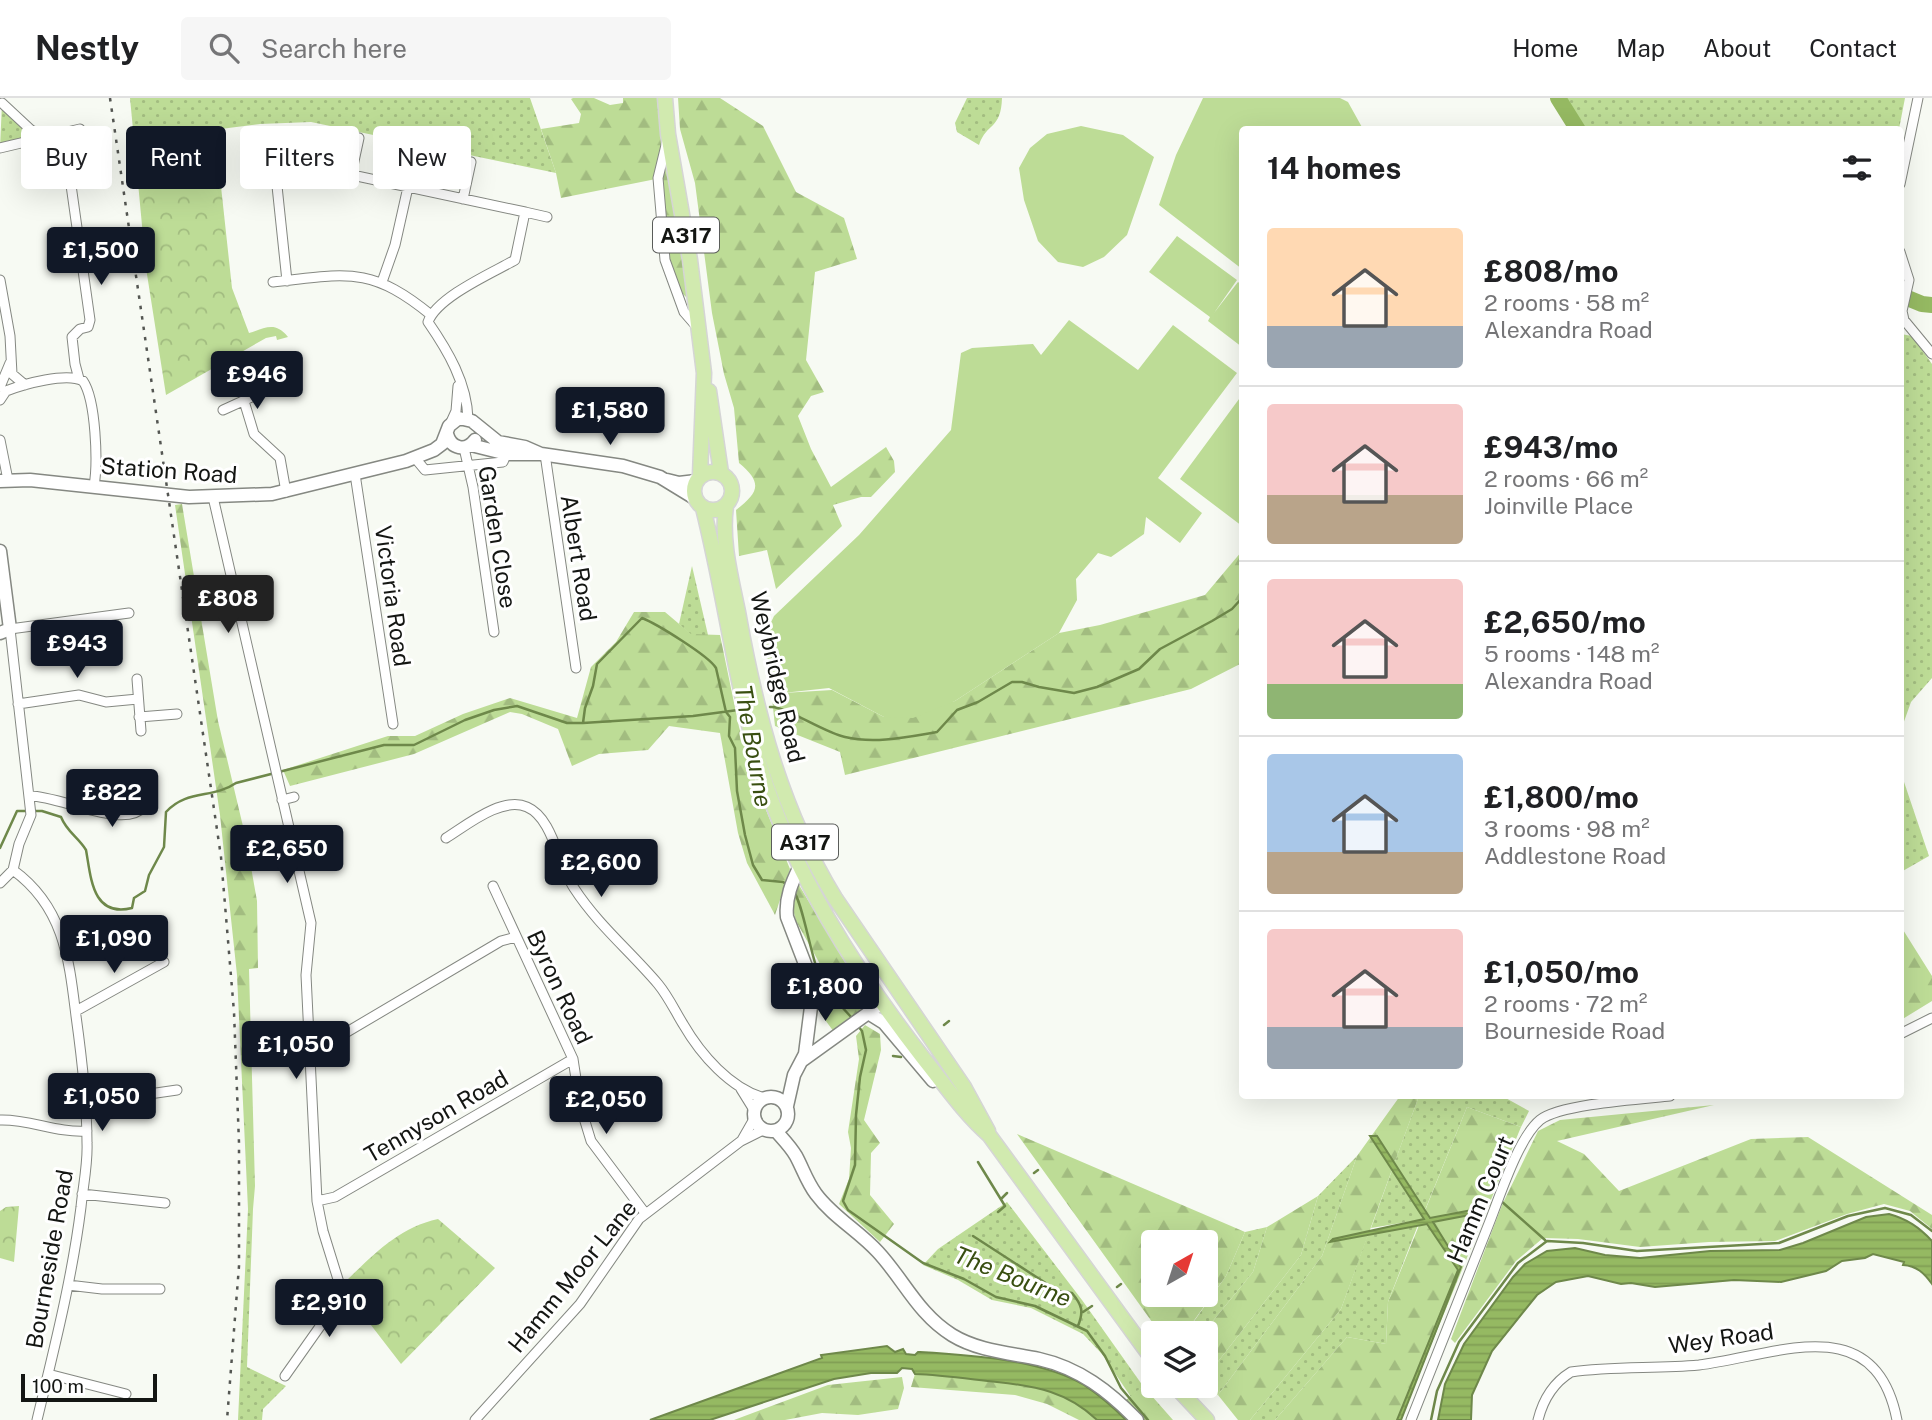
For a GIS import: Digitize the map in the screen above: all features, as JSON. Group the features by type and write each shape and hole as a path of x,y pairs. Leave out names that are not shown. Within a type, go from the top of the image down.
{"main road":[{"name":"A317","path":"665,98 668,134 690,260 704,373 714,413 721,474"},
{"name":"A317","path":"698,478 704,373"},
{"path":"710,472 721,474 733,489 731,500 726,506 714,510 699,503 698,478 710,472"},
{"name":"Weybridge Road","path":"699,503 749,728 773,804 800,866 848,951 882,1003 972,1121 989,1135 1141,1344"},
{"name":"Weybridge Road","path":"726,506 723,524 727,554 756,704 765,739 799,831 835,898 964,1087 982,1117 989,1135"},
{"path":"835,898 849,936 886,994 882,1003"},
{"path":"1186,1398 1207,1420"}],"street":[{"path":"1904,165 1918,98"},
{"path":"1,104 26,126"},
{"path":"668,134 657,178 665,260 684,312 698,328"},
{"path":"0,148 21,142"},
{"path":"72,189 90,320 88,327 79,330 72,337 79,379 87,387 89,395 101,487"},
{"path":"277,189 286,281"},
{"path":"382,282 395,245 408,189"},
{"path":"417,189 547,217"},
{"path":"463,199 465,189"},
{"path":"458,439 477,433 471,422 459,376 444,345 428,322 431,315 449,298 515,260 525,212"},
{"path":"1904,264 1909,280 1904,299"},
{"path":"273,282 330,274 382,282 408,296 431,315"},
{"path":"0,280 10,336 12,374 24,386"},
{"path":"1904,320 1932,354"},
{"path":"0,387 10,363"},
{"path":"458,439 456,411 459,376"},
{"path":"0,398 6,391 24,386 68,378 79,379"},
{"path":"223,410 278,385"},
{"path":"244,401 254,434 280,458 286,492"},
{"path":"458,439 459,418 471,422 508,449"},
{"path":"458,439 508,449 525,447 543,454 622,466 679,483 698,478"},
{"name":"Station Road","path":"4,480 189,497 286,492 418,457 458,439"},
{"name":"Garden Close","path":"458,439 473,487 494,632"},
{"path":"0,440 4,480"},
{"path":"418,457 425,470 503,462 508,449"},
{"name":"Albert Road","path":"543,454 576,668"},
{"name":"Victoria Road","path":"355,474 393,724"},
{"path":"667,480 699,503"},
{"path":"213,497 312,923 307,961 317,1201 323,1231 341,1289 340,1297 285,1376"},
{"path":"0,551 5,631 18,704 31,815 19,844 13,870 0,883"},
{"path":"5,631 129,613"},
{"path":"137,679 141,731"},
{"path":"18,704 79,695 106,702 138,699"},
{"path":"139,717 177,714"},
{"path":"30,800 53,798 87,804 109,815 132,814 143,807 143,780"},
{"path":"283,804 294,797"},
{"path":"446,838 503,804 519,805 537,813 547,825 573,887 600,925 659,985 698,1045 740,1088 754,1115 796,1156"},
{"path":"754,1115 758,1103 794,1075 803,1060 811,1023 813,999 810,977 787,917 787,897 800,866"},
{"name":"Bourneside Road","path":"13,870 31,886 59,925 71,973 88,1103 88,1146 75,1253 37,1420"},
{"name":"Byron Road","path":"493,886 573,1059 580,1105 591,1141 645,1213"},
{"path":"309,1049 325,1045 501,941 516,937"},
{"path":"76,1011 97,1002 164,962"},
{"path":"803,1060 882,1003"},
{"path":"1904,1032 1932,1018"},
{"path":"859,1020 884,1023 961,1115 972,1121"},
{"name":"Tennyson Road","path":"317,1201 335,1196 573,1059"},
{"path":"770,1130 785,1125 794,1075"},
{"path":"740,1088 778,1099 788,1111 796,1156 814,1192 877,1250 932,1321 972,1345 1042,1360 1080,1374 1105,1390 1137,1420"},
{"path":"88,1103 177,1090"},
{"name":"Hamm Court","path":"1411,1420 1497,1204 1531,1130 1541,1119 1564,1110 1647,1099"},
{"name":"Hamm Moor Lane","path":"741,1141 754,1115"},
{"path":"0,1120 23,1121 56,1130 87,1131"},
{"name":"Hamm Moor Lane","path":"475,1420 580,1304 645,1213 741,1141 770,1130"},
{"path":"82,1195 165,1203"},
{"path":"68,1285 102,1289 160,1289"},
{"name":"Wey Road","path":"1538,1420 1548,1395 1563,1377 1571,1372 1699,1364 1812,1346 1835,1347 1848,1351 1870,1366 1887,1385 1897,1420"},
{"path":"48,1374 126,1394"}],"green space":[{"path":"130,98 530,98 556,173 471,155 471,126 373,126 373,135 359,132 359,126 330,126 311,122 226,128 226,126 133,126"},
{"path":"594,98 610,105 623,103 623,98 657,98 661,139 692,290 686,297 679,288 669,259 656,179 561,198 556,173 541,129 579,123 581,114 571,99"},
{"path":"678,98 720,98 763,126 796,192 844,218 857,259 815,272 806,360 824,392 811,396 798,416 811,449 831,487 886,447 894,461 895,472 871,497 833,505 842,526 776,589 767,550 739,556 736,510 750,498 755,482 739,463 734,408 712,313 695,183 680,129"},
{"path":"967,98 1002,98 999,116 979,145 957,132 955,123"},
{"path":"1203,98 1340,98 1348,102 1361,126 1239,126 1239,267 1159,205 1176,155"},
{"path":"1552,98 1905,98 1900,126 1571,126"},
{"path":"2,103 31,126 21,126 21,143 0,148"},
{"path":"1081,126 1123,135 1154,157 1127,235 1104,257 1083,267 1058,262 1038,241 1024,200 1019,168 1030,148 1047,134"},
{"path":"139,189 221,189 232,288 249,333 274,327 288,337 277,340 276,336 266,338 166,395 146,268"},
{"path":"1177,236 1237,280 1214,313 1239,283 1239,345 1208,321 1210,317 1149,272"},
{"path":"1069,320 1138,370 1173,325 1237,373 1158,478 1202,513 1180,543 1146,517 1144,534 1111,557 1098,553 1076,579 1077,600 1059,633 955,701 913,718 884,717 829,688 783,693 765,635 774,616 859,535 951,430 961,353 972,348 1033,344 1041,355"},
{"path":"1904,335 1912,336 1932,364 1932,678 1911,702 1904,722"},
{"path":"1239,399 1239,524 1180,479"},
{"path":"182,504 218,721 246,839 257,901 258,968 249,969 255,1186 253,1209 248,1209 237,975 220,815 175,505"},
{"path":"1239,555 1239,665 1191,689 845,775 840,752 775,726 765,635 783,693 832,690 884,717 955,701 1059,633 1100,625 1205,595"},
{"path":"692,566 708,635 691,635 679,624"},
{"path":"634,612 665,612 691,634 720,635 739,727 758,790 790,869 775,915 747,863 738,833 720,733 669,726 648,750 599,754 572,766 558,729 522,714 510,712 414,754 290,786 283,770 388,736 415,736 463,714 510,698 577,718 591,667 616,642"},
{"path":"1904,782 1929,856 1904,870"},
{"path":"799,885 859,986 860,1013 834,1032 820,1013 825,973 796,921 792,905"},
{"path":"1904,931 1932,976 1932,1001 1904,1018"},
{"path":"865,1025 880,1034 881,1050 864,1120 880,1143 871,1153 870,1195 894,1224 880,1242 839,1204 849,1179 851,1148 848,1132 859,1059 856,1036"},
{"path":"1398,1099 1418,1099 1341,1309 1250,1420 1238,1420 1218,1395 1322,1256 1357,1156"},
{"path":"1418,1099 1507,1099 1529,1111 1521,1127 1467,1107 1425,1210 1394,1164"},
{"path":"1714,1105 1557,1141 1584,1154 1619,1191 1751,1139 1808,1137 1932,1215 1932,1229 1910,1211 1884,1204 1847,1214 1775,1241 1640,1247 1578,1239 1543,1238 1516,1261 1455,1343 1451,1339 1502,1205 1538,1131 1560,1120"},
{"path":"1467,1107 1521,1127 1400,1420 1275,1420 1347,1337 1386,1344 1388,1302"},
{"path":"1017,1134 1245,1232 1226,1276 1218,1287 1218,1230 1141,1230 1141,1307"},
{"path":"1357,1156 1322,1256 1218,1395 1218,1362 1301,1255 1318,1196"},
{"path":"1392,1170 1425,1219 1371,1228"},
{"path":"1318,1196 1301,1255 1218,1362 1218,1321 1213,1321 1253,1272 1267,1227"},
{"path":"1007,1202 1082,1300 1141,1383 1141,1388 1131,1397 1102,1354 1083,1334 1031,1308 992,1300 958,1280 923,1265 938,1249"},
{"path":"19,1206 14,1262 0,1258 0,1211 6,1207"},
{"path":"248,1209 253,1209 247,1367 286,1386 263,1409 262,1420 238,1420"},
{"path":"438,1219 495,1268 401,1364 347,1294 350,1289 347,1280 400,1235"},
{"path":"1418,1225 1388,1302 1386,1344 1347,1337 1275,1420 1250,1420 1341,1309 1368,1234"},
{"path":"1267,1227 1253,1272 1213,1321 1194,1321 1204,1307 1218,1307 1218,1287 1226,1276 1245,1232"},
{"path":"1141,1307 1204,1307 1194,1321 1151,1321"},
{"path":"915,1374 1033,1385 1068,1399 1100,1420 1079,1420 1047,1404 1015,1395 911,1387"},
{"path":"902,1377 904,1388 898,1409 858,1415 822,1413 785,1420 734,1420 828,1385"},
{"path":"1141,1388 1141,1398 1154,1398 1173,1420 1143,1420 1126,1400"}],"shaded area":[{"path":"1370,1136 1377,1136 1430,1218 1483,1208 1480,1213 1433,1222 1461,1267 1401,1420 1397,1420 1458,1270 1427,1224 1330,1242 1333,1239 1424,1219"},
{"path":"1889,1214 1912,1224 1932,1241 1932,1284 1920,1271 1903,1265 1904,1262 1873,1254 1865,1258 1842,1261 1826,1271 1781,1282 1734,1280 1655,1287 1621,1284 1588,1276 1556,1282 1537,1295 1492,1351 1472,1395 1471,1420 1438,1420 1445,1384 1464,1344 1513,1277 1525,1264 1547,1251 1575,1248 1605,1255 1640,1258 1710,1251 1780,1250 1866,1217"},
{"path":"887,1346 895,1352 903,1349 906,1354 915,1355 918,1352 981,1357 1047,1369 1084,1385 1126,1420 1097,1420 1075,1403 1038,1388 915,1374 912,1369 902,1368 897,1373 871,1373 834,1379 710,1420 650,1420 822,1358 821,1355"}],"waterway":[{"name":"The Bourne","path":"1558,98 1576,126"},
{"name":"The Bourne","path":"1904,297 1932,305"},
{"path":"770,707 785,710 836,734 856,739 891,739 937,732 957,710 978,702 1012,682 1074,693 1097,687 1139,669 1160,649 1232,609 1239,601"},
{"name":"The Bourne","path":"34,811 61,817 66,827 83,845 92,883 101,901 109,907 132,908 134,898 145,891 149,875 164,847 166,812 174,805 236,783 384,745 414,745 465,720 494,710 517,706 567,723 583,723 597,664 642,618 693,648 716,668 726,712 730,717 729,736 735,748 737,791 753,865 762,880 786,884"},
{"path":"583,723 693,716 738,710"},
{"name":"The Bourne","path":"0,848 17,811 28,811"},
{"name":"The Bourne","path":"793,891 800,905 821,980 852,1018"},
{"path":"944,1025 949,1021"},
{"name":"The Bourne","path":"858,1026 862,1031 866,1050 856,1115 855,1165 843,1201 848,1210 923,1263 964,1279 996,1297 1035,1306 1087,1331 1105,1356 1121,1388 1148,1420"},
{"path":"893,1056 901,1057"},
{"path":"978,1162 1005,1206 998,1212"},
{"path":"1034,1173 1038,1170"},
{"path":"1001,1199 1007,1193"},
{"path":"1483,1208 1495,1201"},
{"path":"1501,1201 1545,1240"},
{"path":"1431,1420 1437,1391 1459,1342 1518,1263 1547,1241 1637,1251 1779,1243 1848,1216 1885,1208 1911,1215 1932,1231"},
{"path":"973,1236 1058,1291 1072,1293 1081,1308 1078,1326"},
{"path":"1117,1287 1121,1284"},
{"path":"1083,1312 1092,1306"}],"railway":[{"path":"110,98 221,857 234,1012 239,1143 239,1266 227,1420"}]}
